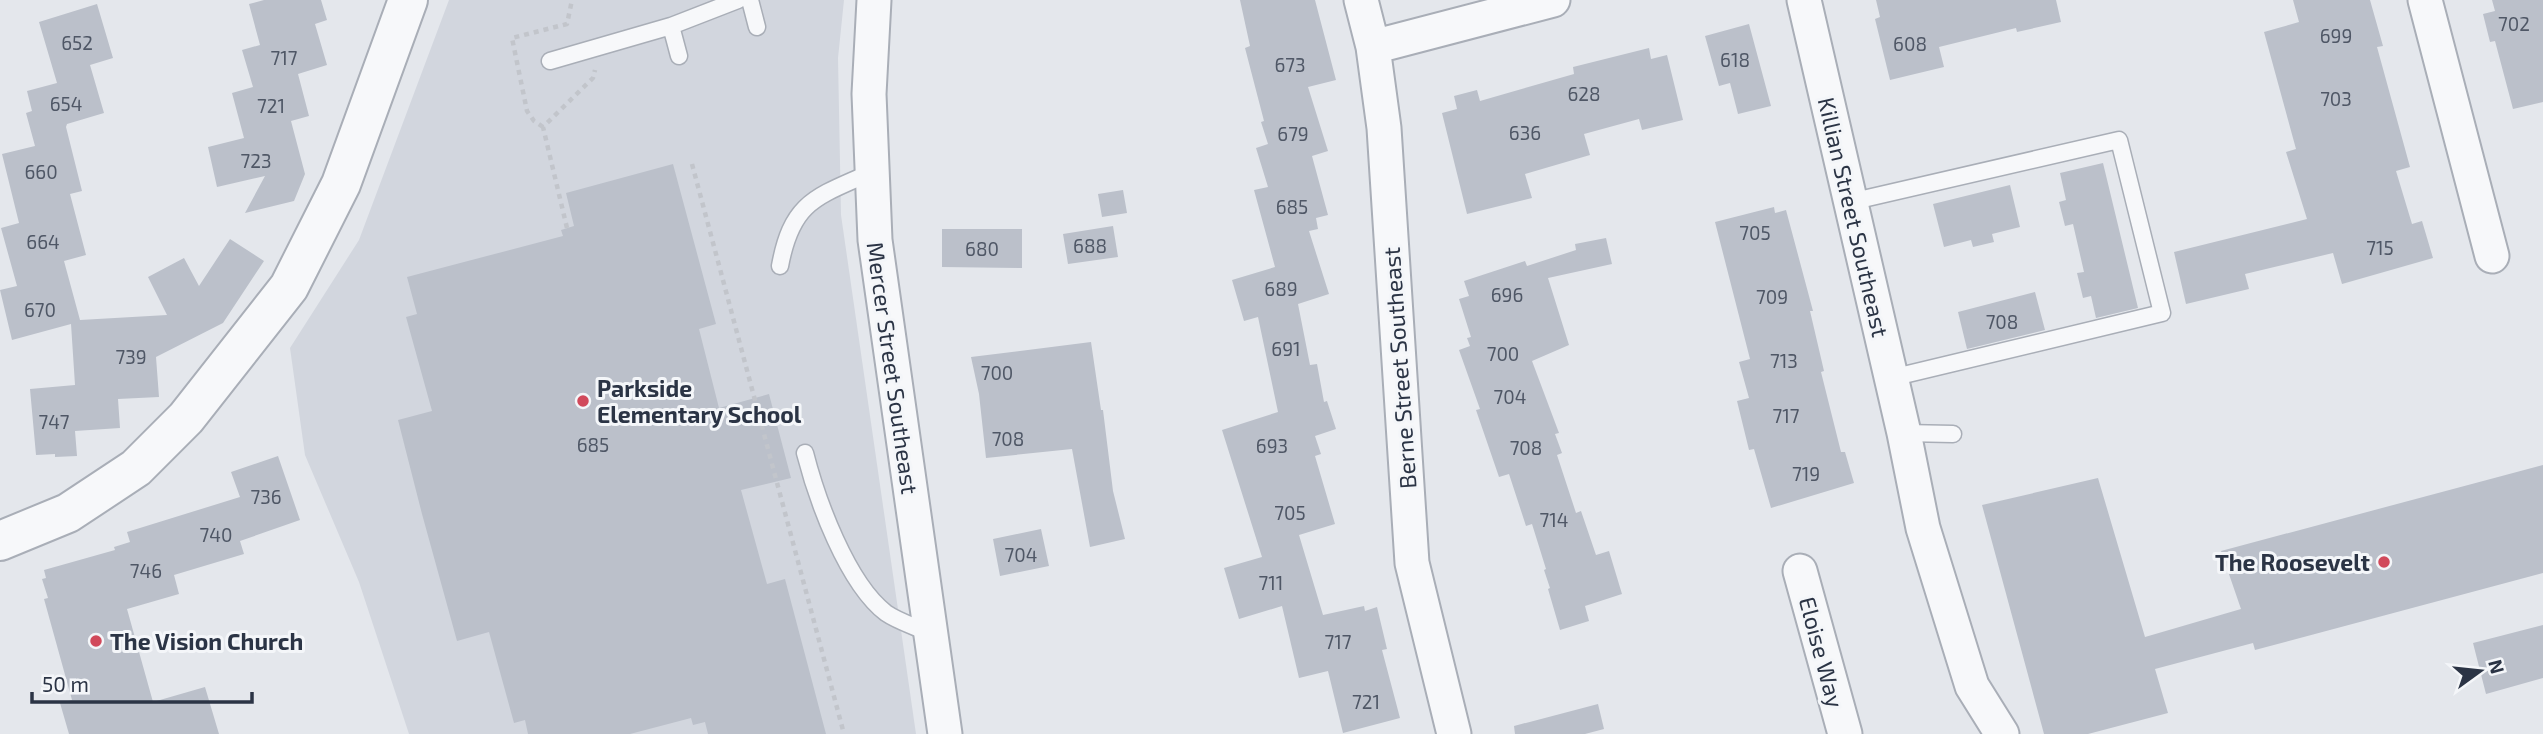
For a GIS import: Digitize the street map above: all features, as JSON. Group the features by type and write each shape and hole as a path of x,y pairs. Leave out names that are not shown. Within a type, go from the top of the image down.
{"street":[{"path":"0,541 68,513 135,468 186,418 289,287 341,184 408,0"},
{"name":"Mercer Street Southeast","path":"874,0 869,94 874,240 946,734"},
{"name":"Berne Street Southeast","path":"1361,0 1373,47 1384,128 1412,563 1454,734"},
{"path":"1373,47 1552,0"},
{"name":"Killian Street Southeast","path":"1804,0 1904,433 1923,528 1972,686 2002,734"},
{"path":"2425,0 2492,256"},
{"name":"Eloise Way","path":"1800,571 1845,734"}],"lane":[{"path":"550,61 671,26 737,0"},
{"path":"750,0 757,27"},
{"path":"671,26 679,56"},
{"path":"1850,202 2119,140 2162,313 1891,378"},
{"path":"780,266 785,239 794,220 806,206 825,193 872,172"},
{"path":"1904,433 1953,433"},
{"path":"805,453 816,494 845,557 866,592 887,613 931,634"}],"path":[{"path":"568,228 542,127 593,78 603,46"},
{"path":"692,164 844,734"}],"shaded area":[{"name":"Parkside Elementary School","path":"449,0 844,0 838,58 841,215 916,734 409,734 359,582 305,455 290,348 359,240"}],"building":[{"path":"264,0 321,0 327,20 315,24 327,65 298,74 309,116 291,121 305,174 294,201 245,213 265,176 217,187 208,147 244,138 232,93 253,87 242,50 260,45 249,4"},
{"path":"1240,0 1315,0 1336,80 1308,87 1328,151 1312,156 1328,215 1316,218 1318,229 1309,231 1329,294 1298,304 1310,365 1317,364 1324,402 1327,401 1336,429 1315,436 1321,454 1315,456 1335,524 1299,535 1323,615 1364,606 1365,611 1377,607 1387,649 1382,650 1400,718 1343,733 1328,671 1299,678 1282,606 1239,619 1224,568 1262,557 1222,430 1278,412 1258,317 1244,321 1232,280 1275,267 1254,190 1268,187 1256,148 1268,144 1245,48 1250,46"},
{"path":"1876,0 2056,0 2061,22 2017,32 2016,28 1939,47 1944,67 1890,80 1875,19 1880,17"},
{"path":"2293,0 2370,0 2383,46 2377,47 2410,167 2396,171 2412,224 2422,221 2433,258 2342,284 2333,253 2245,274 2249,289 2186,304 2174,252 2307,219 2286,152 2296,149 2264,32 2299,22"},
{"path":"2492,0 2543,0 2543,102 2513,109 2495,41 2490,42 2483,14 2495,11"},
{"path":"97,4 113,58 90,65 104,113 67,124 66,127 82,191 70,194 86,255 64,261 80,320 167,315 148,277 184,258 199,286 230,239 264,261 223,323 156,357 159,397 118,399 120,428 75,431 77,456 36,455 30,389 75,385 71,324 12,340 0,290 17,286 1,228 19,223 2,154 35,146 26,113 32,111 27,91 57,83 39,22"},
{"path":"1749,24 1771,106 1738,114 1730,83 1719,86 1705,36"},
{"path":"1649,48 1651,59 1667,55 1683,120 1642,130 1639,119 1584,134 1590,155 1525,174 1532,198 1467,214 1442,113 1457,109 1454,96 1477,90 1480,101 1574,74 1573,67"},
{"path":"2103,163 2138,308 2096,318 2091,296 2083,298 2077,273 2084,272 2073,224 2065,226 2059,202 2066,200 2060,173"},
{"path":"673,164 716,324 699,329 719,408 769,394 791,478 741,490 767,584 785,579 826,734 708,734 705,722 693,725 691,718 630,734 528,734 525,720 514,723 489,632 457,641 422,514 398,420 432,411 406,317 417,314 407,277 563,236 561,230 574,226 566,193"},
{"path":"2010,185 2020,227 1992,234 1994,242 1973,247 1971,240 1944,247 1933,204"},
{"path":"1123,190 1127,213 1102,217 1098,194"},
{"path":"1774,207 1775,213 1786,210 1813,311 1810,311 1824,371 1821,372 1841,452 1845,452 1854,483 1771,508 1754,449 1749,450 1737,401 1749,398 1739,362 1750,359 1715,222"},
{"path":"1113,226 1118,257 1068,264 1063,234"},
{"path":"942,229 1022,229 1022,268 942,267"},
{"path":"1606,238 1612,264 1548,278 1569,345 1532,361 1559,433 1555,434 1562,453 1557,455 1576,513 1581,511 1596,555 1609,551 1622,594 1585,606 1589,621 1560,630 1532,524 1526,526 1509,474 1499,477 1476,410 1480,409 1459,350 1470,346 1467,338 1471,337 1459,299 1469,296 1464,281 1525,261 1527,266 1576,250 1575,244"},
{"path":"2035,292 2045,330 1967,349 1958,312"},
{"path":"1091,342 1113,491 1125,539 1090,547 1072,449 986,458 979,394 971,357"},
{"path":"278,456 300,520 240,541 244,554 174,575 179,594 127,609 153,702 205,687 219,734 69,734 60,703 72,700 44,599 48,598 42,579 46,578 44,570 115,550 114,547 130,542 127,532 240,497 231,472"},
{"path":"2543,465 2543,573 2255,650 2253,643 2155,669 2168,713 2088,734 2044,734 1982,505 2098,478 2145,637 2241,609 2221,551"},
{"path":"1041,529 1049,566 1000,576 993,539"},
{"path":"2543,625 2543,678 2486,694 2473,643"},
{"path":"1598,704 1604,729 1585,734 1515,734 1514,726"}],"place":[{"name":"Parkside Elementary School","path":"583,401"},
{"name":"The Roosevelt","path":"2384,562"},
{"name":"The Vision Church","path":"96,641"}]}
